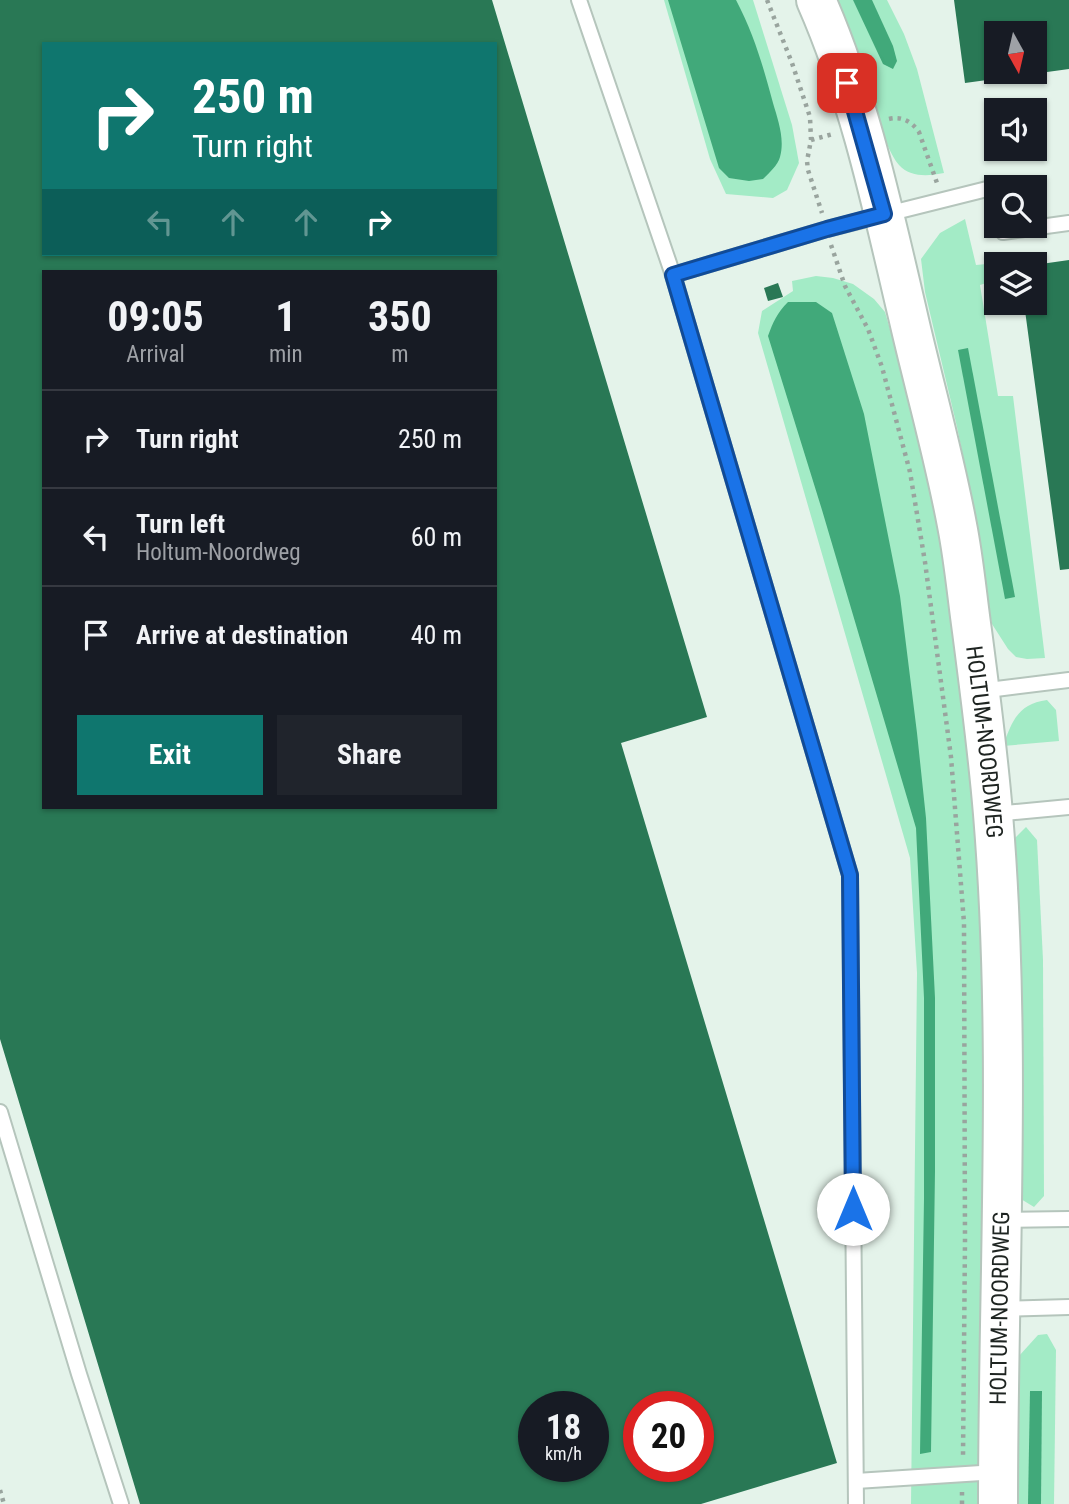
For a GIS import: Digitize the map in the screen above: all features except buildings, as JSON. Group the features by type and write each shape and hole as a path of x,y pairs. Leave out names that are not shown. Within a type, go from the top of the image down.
{"street":[{"name":"HOLTUM-NOORDWEG","path":"816,0 853,100 884,214 950,491 958,530 980,691 993,814 1001,964 1003,1134 1000,1309 986,1484"}],"lane":[{"path":"579,0 673,275 850,875 856,1504"},
{"path":"673,275 827,229 984,190"},
{"path":"1047,226 1069,223"},
{"path":"980,691 1069,680"},
{"path":"993,814 1069,807"},
{"path":"0,1112 121,1504"},
{"path":"1001,1220 1069,1219"},
{"path":"1000,1309 1069,1307"},
{"path":"856,1481 986,1484"}],"path":[{"path":"766,0 803,93 810,117 811,140"},
{"name":"HOLTUM-NOORDWEG","path":"851,296 868,329 882,368 910,472 951,757 964,923 965,1171 986,1484 962,1504"},
{"path":"0,1490 4,1504"}],"shaded area":[{"path":"664,0 753,0 792,125 799,163 787,190 773,198 726,194 710,159"},
{"path":"668,0 736,0 758,50 781,136 779,160 763,179 749,181 729,178 719,168"},
{"path":"832,0 887,0 917,69 944,173 915,174 904,169 893,157 867,79"},
{"path":"853,0 872,0 893,46 897,61 893,69 883,64"},
{"path":"965,219 976,265 984,264 984,284 980,285 998,396 1013,396 1045,658 1016,657 992,624 970,491 925,292 921,259 940,233"},
{"path":"816,276 853,284 874,299 885,312 908,391 945,561 972,780 984,938 987,1165 980,1504 911,1504 917,973 910,858 758,333 762,311 793,291 792,281"},
{"path":"788,302 816,302 832,313 864,414 900,596 917,733 926,818 935,998 931,1452 920,1454 924,998 916,828 768,336 776,318"},
{"path":"968,348 1015,597 1005,599 958,350"},
{"path":"1047,700 1056,710 1059,741 1003,746 1018,715 1029,705"},
{"path":"1026,827 1037,840 1043,960 1044,1196 1034,1207 1016,1196 1008,845"},
{"path":"1047,1334 1056,1350 1054,1504 1016,1504 1019,1356 1038,1335"},
{"path":"1030,1391 1042,1391 1041,1504 1028,1504"}],"route":[{"path":"847,83 884,214 673,275 850,875 853,1209"}]}
